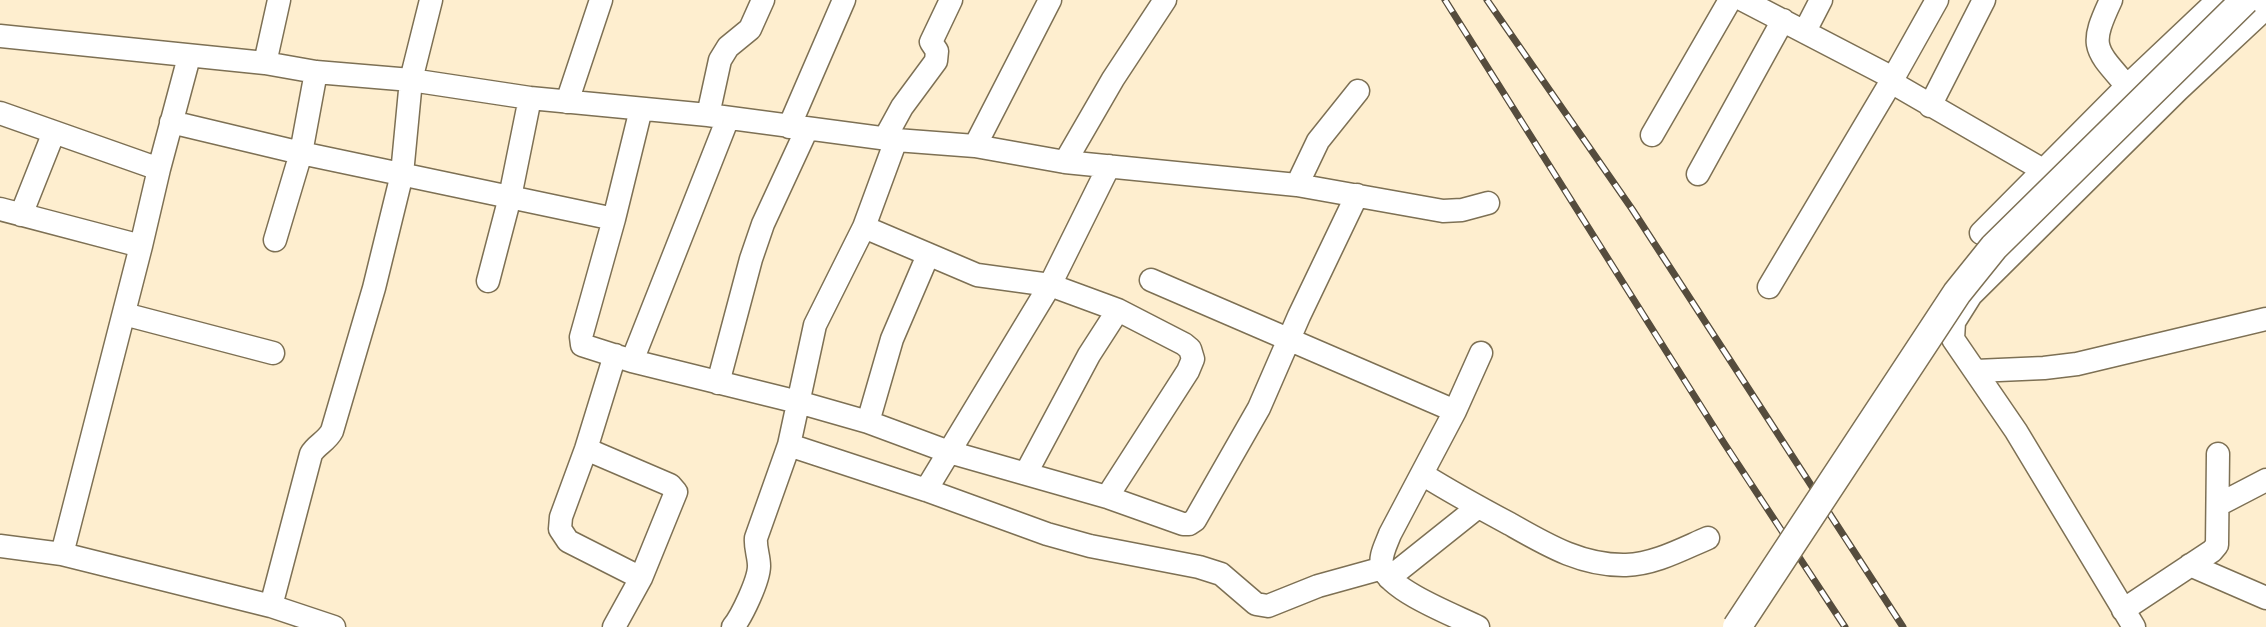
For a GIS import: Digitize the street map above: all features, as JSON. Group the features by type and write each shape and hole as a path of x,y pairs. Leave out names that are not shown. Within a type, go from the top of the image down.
{"main road":[{"path":"1737,627 1957,293 1994,247 2245,0"}],"street":[{"path":"265,63 279,0"},
{"path":"271,606 311,454 315,447 332,432 374,288 402,174 410,89 431,0"},
{"path":"567,102 601,0"},
{"path":"641,578 568,541 560,529 561,517 718,116 720,60 728,47 750,29 763,0"},
{"path":"718,383 751,259 844,0"},
{"path":"738,626 758,575 756,538 789,445 814,325 864,227 902,107 936,62 938,51 931,42 951,0"},
{"path":"975,146 1050,0"},
{"path":"1065,162 1113,79 1165,0"},
{"path":"1652,135 1730,0"},
{"path":"1743,0 1805,31 1892,80 1930,106 2043,170"},
{"path":"1805,31 1821,0"},
{"path":"1769,287 1937,0"},
{"path":"1930,106 1984,0"},
{"path":"2111,0 2099,25 2097,47 2100,55 2127,86"},
{"path":"1981,233 2127,86 2218,0"},
{"path":"2218,454 2217,545 2129,618 2016,431 1953,339 1952,330 1953,322 1971,295 2178,90 2266,8"},
{"path":"1698,174 1782,20"},
{"path":"0,36 265,63 410,89 718,116 890,139 975,146 1065,162 1297,185 1443,211 1462,210 1488,203"},
{"path":"62,554 189,57"},
{"path":"275,240 300,153 316,72"},
{"path":"1297,185 1318,141 1358,91"},
{"path":"488,281 510,197 530,98"},
{"path":"642,108 580,342 582,345 588,349 868,422 949,452 1107,497 1183,524 1192,523 1255,416 1288,339 1356,195"},
{"path":"0,113 159,169"},
{"path":"171,122 300,153 614,219"},
{"path":"54,132 11,212 141,246"},
{"path":"926,490 1050,285 1109,166"},
{"path":"864,227 977,275 1050,285 1118,310 1184,344 1190,350 1193,359 1188,371 1107,497"},
{"path":"868,422 892,339 928,255"},
{"path":"1151,280 1455,411"},
{"path":"1026,473 1089,356 1118,310"},
{"path":"124,314 273,353"},
{"path":"1976,371 2077,364 2266,319"},
{"path":"1478,627 1413,596 1386,573 1382,554 1390,534 1455,411 1481,353"},
{"path":"789,445 1058,537 1090,546 1199,567 1221,574 1256,604 1268,606 1318,585 1386,573 1478,507"},
{"path":"586,449 674,488 675,499 641,578 614,627"},
{"path":"1422,474 1562,553 1595,563 1627,565 1660,559 1708,538"},
{"path":"2218,505 2266,480"},
{"path":"0,546 62,554 271,606 334,627"},
{"path":"2190,566 2266,598"}],"railway":[{"path":"1445,0 1724,443 1845,627"},
{"path":"1487,0 1632,209 1903,627"}]}
